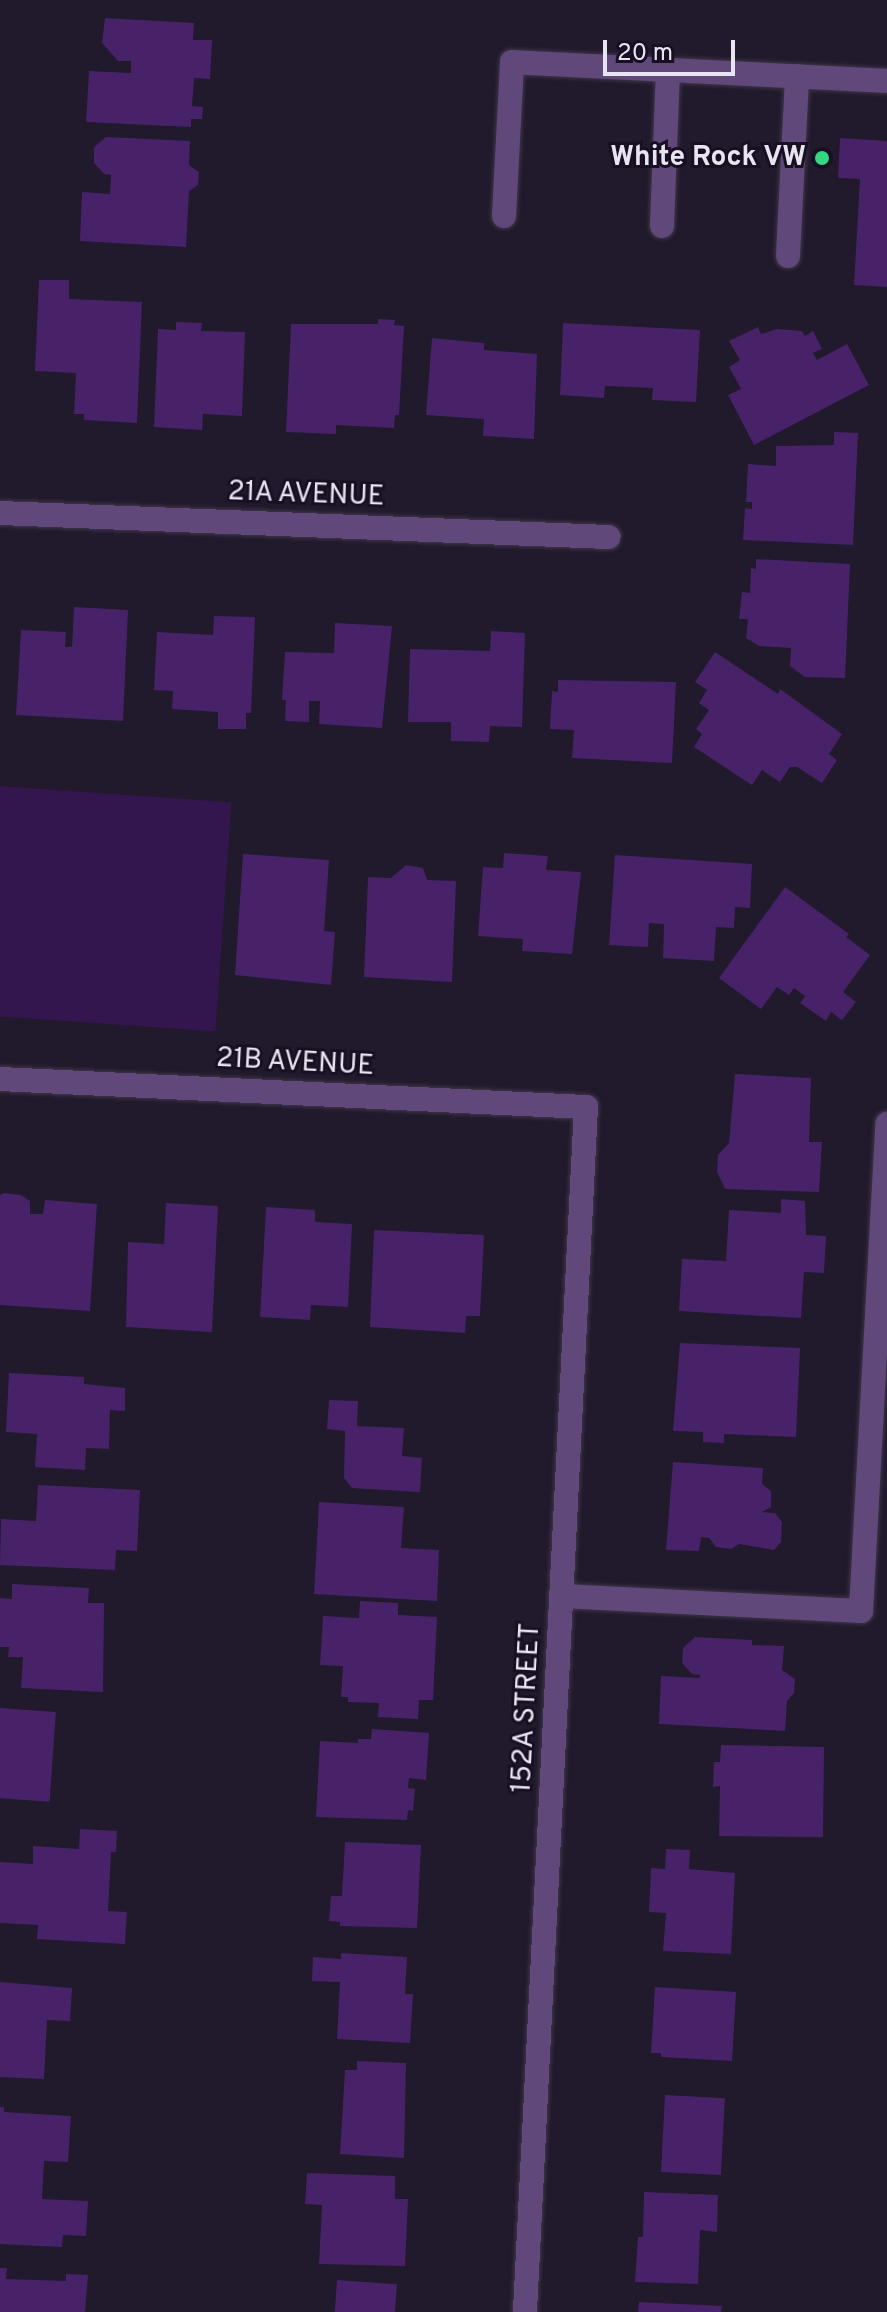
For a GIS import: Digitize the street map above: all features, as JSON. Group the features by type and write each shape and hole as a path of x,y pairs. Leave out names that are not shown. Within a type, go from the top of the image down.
{"street":[{"path":"504,216 512,62 887,81"},
{"path":"662,226 668,70"},
{"path":"788,256 797,76"},
{"name":"21A AVENUE","path":"0,513 609,537"},
{"name":"21B AVENUE","path":"0,1079 586,1107"},
{"name":"152A STREET","path":"525,2312 564,1596 586,1107"},
{"path":"564,1596 861,1611 887,1124"}],"shaded area":[{"path":"0,786 231,802 215,1032 0,1017"}],"building":[{"path":"105,18 194,23 193,40 212,40 210,79 194,78 192,106 203,107 202,119 191,119 191,127 86,122 89,71 131,73 131,61 118,61 102,43"},
{"path":"106,137 190,141 189,165 199,172 198,185 189,191 186,247 80,241 82,192 110,194 111,175 104,174 94,163 94,147"},
{"path":"840,138 887,141 887,287 854,285 860,179 838,178"},
{"path":"39,280 69,280 69,299 142,302 137,423 84,420 84,414 74,414 76,373 35,371"},
{"path":"378,319 395,320 394,325 404,326 399,415 395,415 394,428 336,425 336,434 286,432 291,324 378,324"},
{"path":"176,322 202,323 201,331 245,332 242,416 203,414 202,430 154,427 158,329 176,330"},
{"path":"563,323 700,330 696,402 652,400 653,388 605,386 604,398 560,395"},
{"path":"758,327 761,334 777,329 802,331 805,336 813,331 822,349 813,353 817,360 847,344 869,385 754,445 728,395 741,389 729,367 740,360 729,341"},
{"path":"432,338 484,343 484,350 537,354 534,439 483,436 484,419 426,415"},
{"path":"834,432 858,433 853,545 743,540 745,508 752,509 752,502 746,502 748,464 776,466 776,446 834,445"},
{"path":"756,559 850,564 845,678 805,677 790,666 791,648 759,646 746,638 748,619 739,619 742,592 750,593 751,568 756,569"},
{"path":"74,607 128,610 123,721 16,715 21,630 66,632 65,647 72,647"},
{"path":"214,616 255,617 251,713 246,713 246,729 218,729 218,712 172,709 173,691 154,690 157,632 213,635"},
{"path":"335,623 392,626 382,728 319,724 320,701 309,701 309,722 285,721 286,700 282,700 285,652 334,653"},
{"path":"491,631 525,633 522,727 490,726 489,742 451,741 451,722 408,722 410,649 490,651"},
{"path":"715,652 778,694 780,689 842,734 829,754 837,760 822,783 797,767 790,767 780,782 762,770 752,785 694,747 702,734 696,729 709,710 699,703 707,690 695,682"},
{"path":"558,680 676,682 672,763 572,758 574,730 550,729 552,691 558,692"},
{"path":"504,853 548,856 546,870 581,872 572,954 522,951 523,939 478,936 483,867 503,868"},
{"path":"243,854 329,860 324,931 335,932 331,985 235,975"},
{"path":"615,855 752,864 750,908 735,907 734,928 716,927 714,961 663,958 664,924 649,923 648,947 609,945"},
{"path":"406,865 423,868 427,880 456,881 452,982 364,977 368,877 391,878"},
{"path":"785,887 849,934 846,937 870,955 843,992 856,1002 842,1020 831,1012 826,1021 800,1003 805,996 794,988 789,995 777,987 761,1009 719,978"},
{"path":"735,1074 811,1078 809,1142 822,1142 819,1192 725,1189 717,1172 718,1155 729,1143"},
{"path":"0,1195 21,1195 30,1201 30,1214 43,1214 45,1200 97,1204 90,1311 0,1305"},
{"path":"781,1199 805,1201 806,1235 826,1236 824,1273 804,1272 801,1318 679,1311 682,1259 726,1261 729,1210 781,1213"},
{"path":"166,1203 218,1206 212,1332 126,1327 128,1242 164,1244"},
{"path":"266,1207 315,1210 315,1222 352,1224 348,1307 311,1305 310,1320 260,1317"},
{"path":"374,1230 484,1235 480,1316 466,1316 465,1333 370,1327"},
{"path":"680,1343 800,1348 796,1437 724,1434 724,1443 703,1442 703,1432 673,1431"},
{"path":"9,1373 84,1377 84,1384 125,1388 125,1411 110,1410 109,1449 86,1448 85,1470 35,1467 37,1434 6,1432"},
{"path":"329,1400 358,1401 357,1426 404,1428 402,1456 422,1458 420,1492 352,1488 344,1478 345,1431 327,1429"},
{"path":"673,1462 763,1468 762,1484 771,1491 771,1507 762,1512 775,1513 782,1522 781,1542 774,1550 739,1544 731,1549 716,1547 709,1538 701,1537 699,1551 666,1550"},
{"path":"38,1485 140,1490 137,1551 116,1550 115,1570 0,1565 1,1519 36,1521"},
{"path":"319,1502 404,1507 401,1548 439,1550 437,1601 314,1594"},
{"path":"12,1584 89,1588 88,1603 104,1603 103,1692 21,1688 23,1657 8,1657 9,1647 0,1647 0,1598 12,1599"},
{"path":"360,1601 398,1603 398,1615 437,1617 433,1700 419,1700 418,1719 378,1717 379,1703 348,1702 348,1697 341,1697 343,1666 320,1665 323,1616 359,1618"},
{"path":"695,1637 752,1640 752,1645 784,1646 782,1670 795,1679 794,1693 787,1701 785,1731 659,1724 661,1676 700,1678 682,1663 683,1648"},
{"path":"0,1708 56,1712 50,1802 0,1798"},
{"path":"372,1729 429,1733 426,1780 409,1778 408,1788 415,1789 413,1811 408,1810 407,1820 316,1817 320,1741 358,1743 358,1739 371,1739"},
{"path":"721,1745 824,1747 823,1837 719,1836 720,1786 713,1787 714,1762 720,1762"},
{"path":"80,1829 117,1831 116,1852 111,1852 108,1911 127,1912 125,1944 37,1939 38,1925 0,1923 0,1862 33,1864 33,1846 79,1849"},
{"path":"345,1842 421,1845 417,1928 340,1926 340,1922 329,1921 331,1896 342,1896"},
{"path":"666,1849 690,1850 689,1869 735,1873 731,1954 663,1951 666,1913 649,1912 651,1868 665,1869"},
{"path":"341,1953 407,1957 405,1994 413,1994 410,2043 337,2039 340,1982 312,1981 313,1957 341,1959"},
{"path":"0,1982 72,1988 70,2021 47,2020 44,2079 0,2077"},
{"path":"655,1987 736,1992 732,2061 661,2057 661,2053 651,2053"},
{"path":"357,2061 406,2063 404,2158 340,2154 345,2070 357,2070"},
{"path":"665,2095 725,2098 721,2175 661,2172"},
{"path":"0,2107 4,2107 4,2112 71,2116 68,2162 44,2161 42,2199 88,2201 86,2236 63,2235 62,2247 0,2244"},
{"path":"307,2173 395,2176 395,2199 408,2199 405,2266 319,2264 322,2205 305,2204"},
{"path":"644,2192 718,2195 717,2232 700,2230 698,2284 635,2282 638,2237 643,2237"},
{"path":"0,2268 7,2268 6,2279 66,2281 66,2274 88,2275 85,2312 0,2312"},
{"path":"337,2280 397,2284 395,2312 335,2312"},
{"path":"639,2302 722,2306 721,2312 638,2312"}],"place":[{"name":"White Rock VW","path":"822,158"}]}
